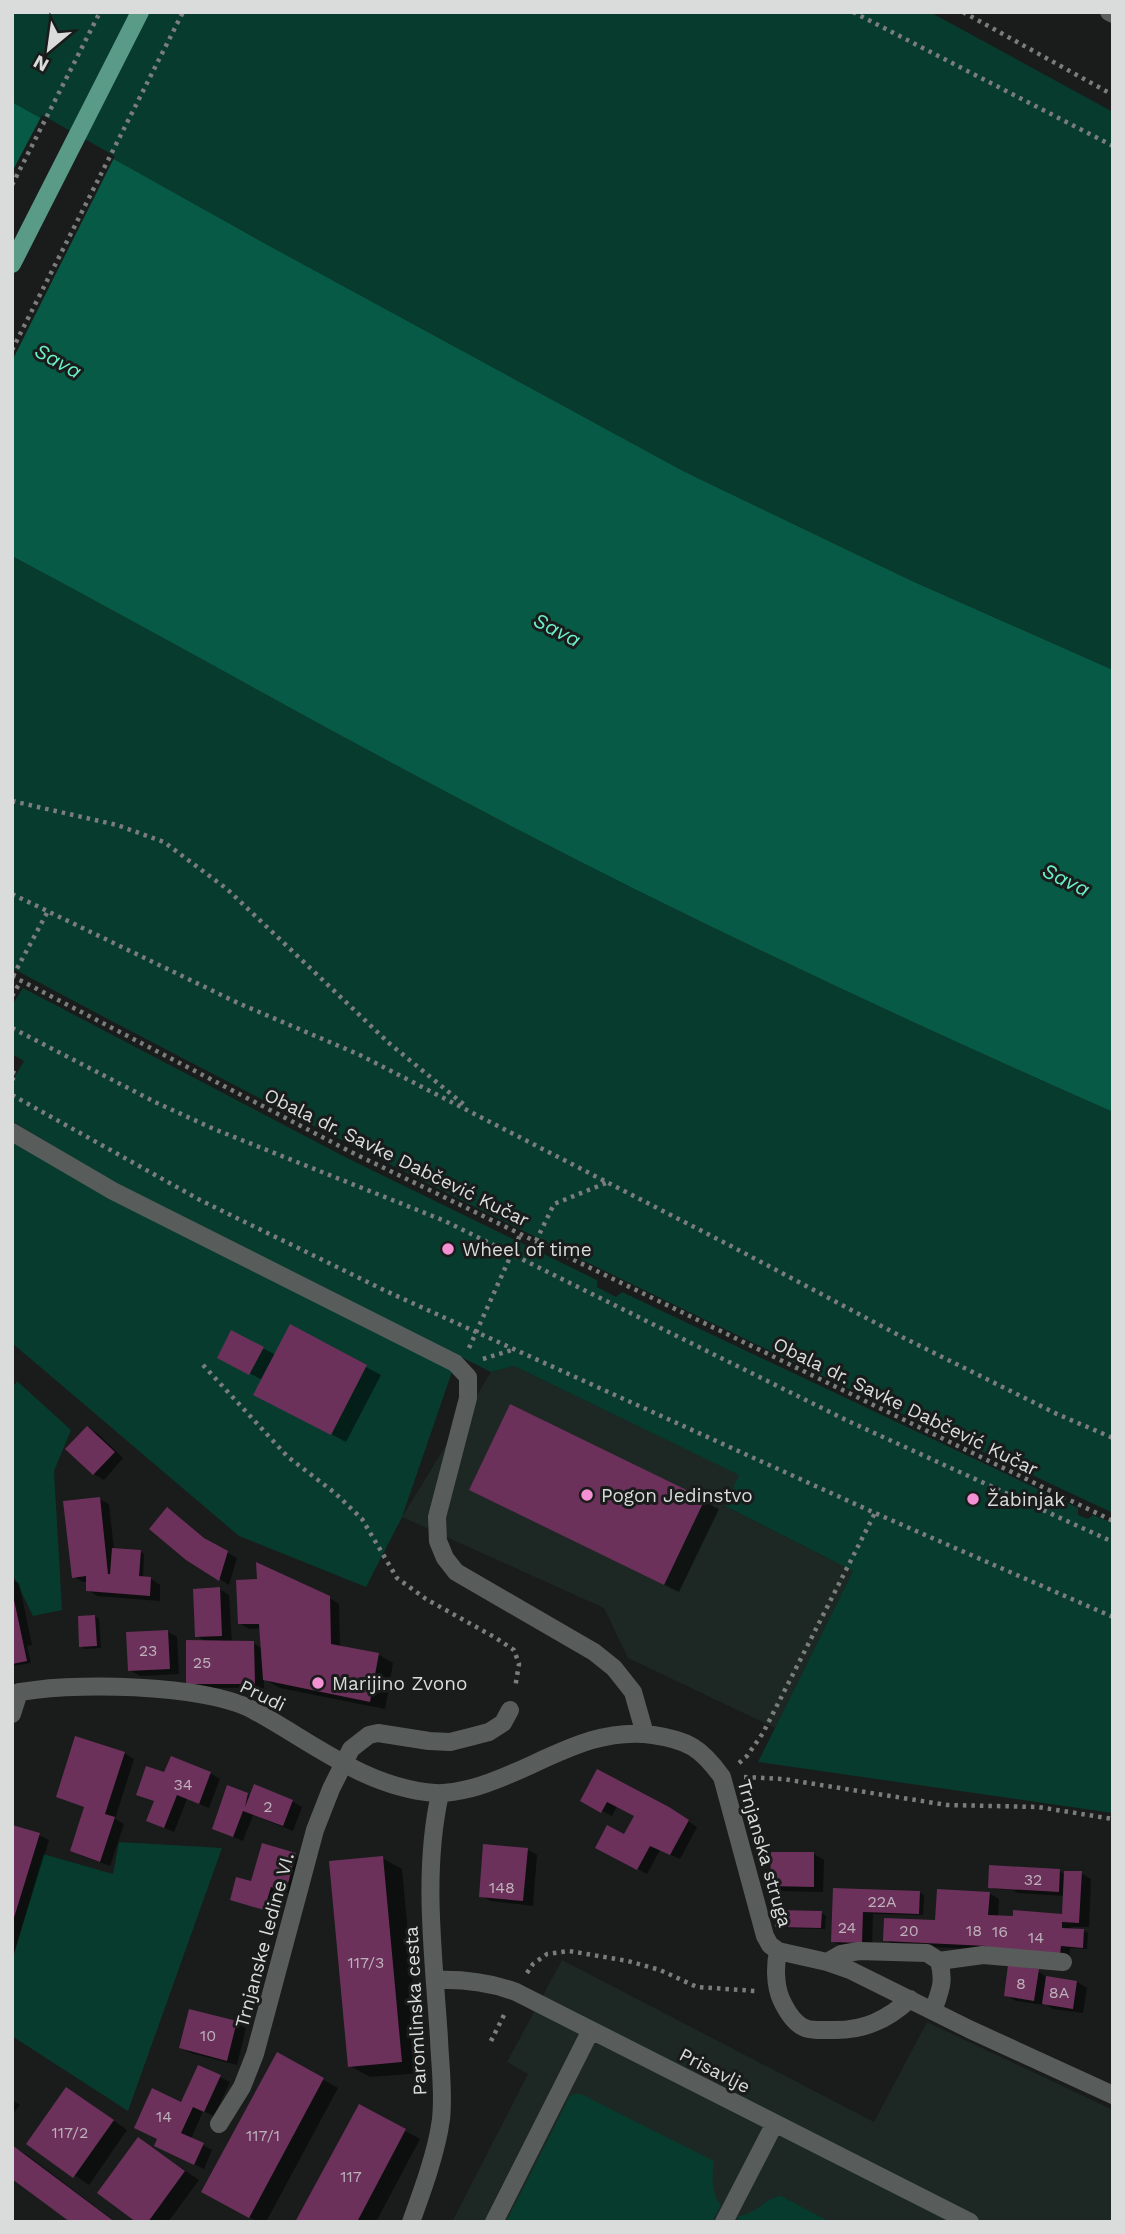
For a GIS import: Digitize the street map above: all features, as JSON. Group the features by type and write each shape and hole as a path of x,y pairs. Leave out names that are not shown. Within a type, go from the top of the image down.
{"main road":[{"path":"12,264 140,12"}],"street":[{"path":"12,1132 113,1191 459,1367 468,1377 468,1398 437,1517 438,1541 444,1558 456,1572 594,1652 614,1668 633,1692 645,1734"},
{"name":"Prudi","path":"16,1693 71,1686 135,1688 220,1698 252,1709 343,1763 390,1785 440,1794"},
{"path":"12,1714 16,1693"},
{"name":"Trnjanske ledine VI.","path":"219,2124 242,2087 255,2054 314,1830 351,1749 369,1735 378,1733 450,1742 489,1732 503,1723 509,1710"},
{"name":"Trnjanska struga","path":"440,1794 490,1783 584,1741 616,1735 645,1734 672,1738 692,1745 708,1758 722,1777 765,1936 770,1945 778,1951 850,1970 1113,2095"},
{"name":"Paromlinska cesta","path":"411,2222 423,2190 441,2119 430,1883 430,1852 440,1794"},
{"path":"778,1951 775,1963 778,1992 786,2010 806,2029 861,2028 883,2020 910,1999"},
{"path":"827,1962 841,1954 859,1951 926,1953 939,1961 983,1955 1063,1962"},
{"path":"933,2011 942,1987 943,1974 939,1961"},
{"name":"Prisavlje","path":"435,1980 461,1979 491,1983 516,1992 964,2220"},
{"path":"494,2222 591,2031"},
{"path":"724,2222 775,2123"}],"path":[{"path":"12,185 100,12"},
{"path":"12,350 183,12"},
{"path":"853,12 1113,146"},
{"path":"963,12 1113,95"},
{"path":"12,801 117,825 164,842 227,889 390,1044 476,1115"},
{"path":"12,894 238,1003 360,1055 904,1338 1057,1414 1113,1437"},
{"path":"13,976 48,911"},
{"name":"Obala dr. Savke Dabčević Kučar","path":"13,976 351,1152 1113,1521"},
{"path":"12,996 21,981"},
{"name":"Obala dr. Savke Dabčević Kučar","path":"12,1028 202,1124 433,1216 848,1421 1113,1542"},
{"path":"12,1072 16,1074 12,1080"},
{"path":"12,1095 200,1200 388,1292 875,1513 1113,1617"},
{"path":"536,1241 554,1205 607,1183"},
{"path":"471,1344 520,1233"},
{"path":"459,1367 516,1349"},
{"path":"203,1365 288,1457 335,1493 362,1519 397,1578 426,1599 514,1650 519,1664 509,1710"},
{"path":"722,1777 747,1756 763,1733 875,1513"},
{"path":"722,1777 783,1779 947,1805 1038,1807 1113,1819"},
{"path":"491,2041 533,1964 547,1954 569,1951 628,1961 660,1970 697,1987 778,1992"}],"shaded area":[{"path":"12,12 930,12 1113,112 1113,670 912,581 683,471 264,243 12,102"},
{"path":"12,556 520,831 857,996 1113,1112 1113,1513 835,1382 421,1180 12,968"},
{"path":"23,988 347,1158 597,1280 597,1287 616,1297 622,1292 1078,1508 1078,1515 1088,1519 1093,1515 1113,1523 1113,1813 758,1762 853,1571 725,1506 739,1475 514,1366 491,1372 118,1185 12,1121 12,1081 24,1061 12,1054 12,1005"},
{"path":"12,1136 455,1363 402,1517 366,1587 239,1536 12,1343"},
{"path":"514,1366 740,1475 725,1506 853,1571 775,1728 628,1658 604,1608 402,1517 491,1372"},
{"path":"17,1381 71,1430 54,1471 62,1610 33,1616 12,1573 12,1388"},
{"path":"119,1842 222,1848 128,2111 12,2036 12,1962 43,1854 113,1874"},
{"path":"562,1960 874,2122 927,2022 1113,2110 1113,2222 452,2222 528,2074 507,2062"},
{"path":"581,2094 714,2161 714,2190 721,2205 712,2222 506,2222 570,2096"},
{"path":"781,2196 830,2222 736,2222 739,2216"}],"water":[{"name":"Sava","path":"12,102 264,243 683,471 912,581 1113,670 1113,1112 857,996 520,831 12,556"}],"pier":[{"path":"42,115 115,156 12,361 12,172"}],"building":[{"path":"290,1324 367,1365 331,1435 253,1395"},
{"path":"231,1330 264,1347 249,1375 217,1358"},
{"name":"Pogon Jedinstvo","path":"510,1404 705,1499 664,1585 469,1490"},
{"path":"87,1426 115,1452 93,1475 65,1449"},
{"path":"100,1497 108,1574 112,1548 141,1550 139,1576 151,1577 150,1596 86,1591 86,1576 72,1578 63,1501"},
{"path":"167,1507 204,1538 228,1551 219,1581 186,1560 149,1529"},
{"path":"256,1562 330,1596 331,1644 379,1653 370,1702 263,1680 259,1624 238,1624 236,1580 257,1579"},
{"path":"220,1587 222,1636 195,1637 193,1589"},
{"path":"12,1596 27,1661 12,1664"},
{"path":"95,1615 97,1646 79,1647 78,1616"},
{"path":"168,1630 170,1669 128,1671 126,1632"},
{"path":"186,1640 254,1641 255,1684 186,1684"},
{"path":"75,1736 125,1752 105,1814 115,1817 100,1862 70,1851 84,1807 56,1797"},
{"path":"171,1756 211,1772 199,1804 177,1795 164,1828 146,1821 154,1801 136,1795 146,1766 164,1772"},
{"path":"597,1769 689,1820 670,1855 650,1846 637,1870 595,1848 607,1825 624,1834 634,1816 607,1802 601,1813 580,1801"},
{"path":"254,1784 293,1800 283,1826 243,1811 233,1837 212,1829 227,1785 248,1793 245,1807"},
{"path":"12,1825 40,1833 13,1921 12,1921"},
{"path":"262,1843 296,1853 286,1891 271,1887 264,1910 230,1900 236,1877 251,1881"},
{"path":"483,1844 528,1848 523,1901 479,1897"},
{"path":"771,1852 814,1852 814,1887 770,1886"},
{"path":"383,1856 402,2062 348,2067 329,1861"},
{"path":"989,1865 1060,1869 1059,1892 988,1888"},
{"path":"1064,1871 1082,1871 1079,1923 1062,1922 1062,1928 1084,1929 1083,1948 1061,1946 1060,1955 987,1950 987,1946 883,1941 884,1918 935,1920 937,1889 990,1892 988,1915 1013,1916 1013,1910 1062,1914"},
{"path":"833,1888 920,1891 919,1914 863,1912 862,1943 831,1942"},
{"path":"776,1910 822,1911 821,1928 775,1927"},
{"path":"1008,1965 1039,1969 1034,2001 1004,1996"},
{"path":"1046,1976 1077,1981 1073,2009 1042,2004"},
{"path":"189,2009 237,2021 227,2061 179,2048"},
{"path":"277,2052 324,2078 249,2218 201,2192"},
{"path":"198,2065 221,2075 204,2112 193,2107 181,2133 204,2143 194,2165 154,2146 157,2139 134,2128 152,2088 181,2102"},
{"path":"66,2087 114,2120 73,2178 26,2144"},
{"path":"359,2104 406,2129 357,2222 295,2222"},
{"path":"138,2137 185,2171 148,2222 136,2222 97,2193"},
{"path":"12,2145 115,2222 70,2222 12,2179"}],"place":[{"name":"Wheel of time","path":"448,1249"},
{"name":"Pogon Jedinstvo","path":"587,1495"},
{"name":"Žabinjak","path":"973,1499"},
{"name":"Marijino Zvono","path":"318,1683"}]}
